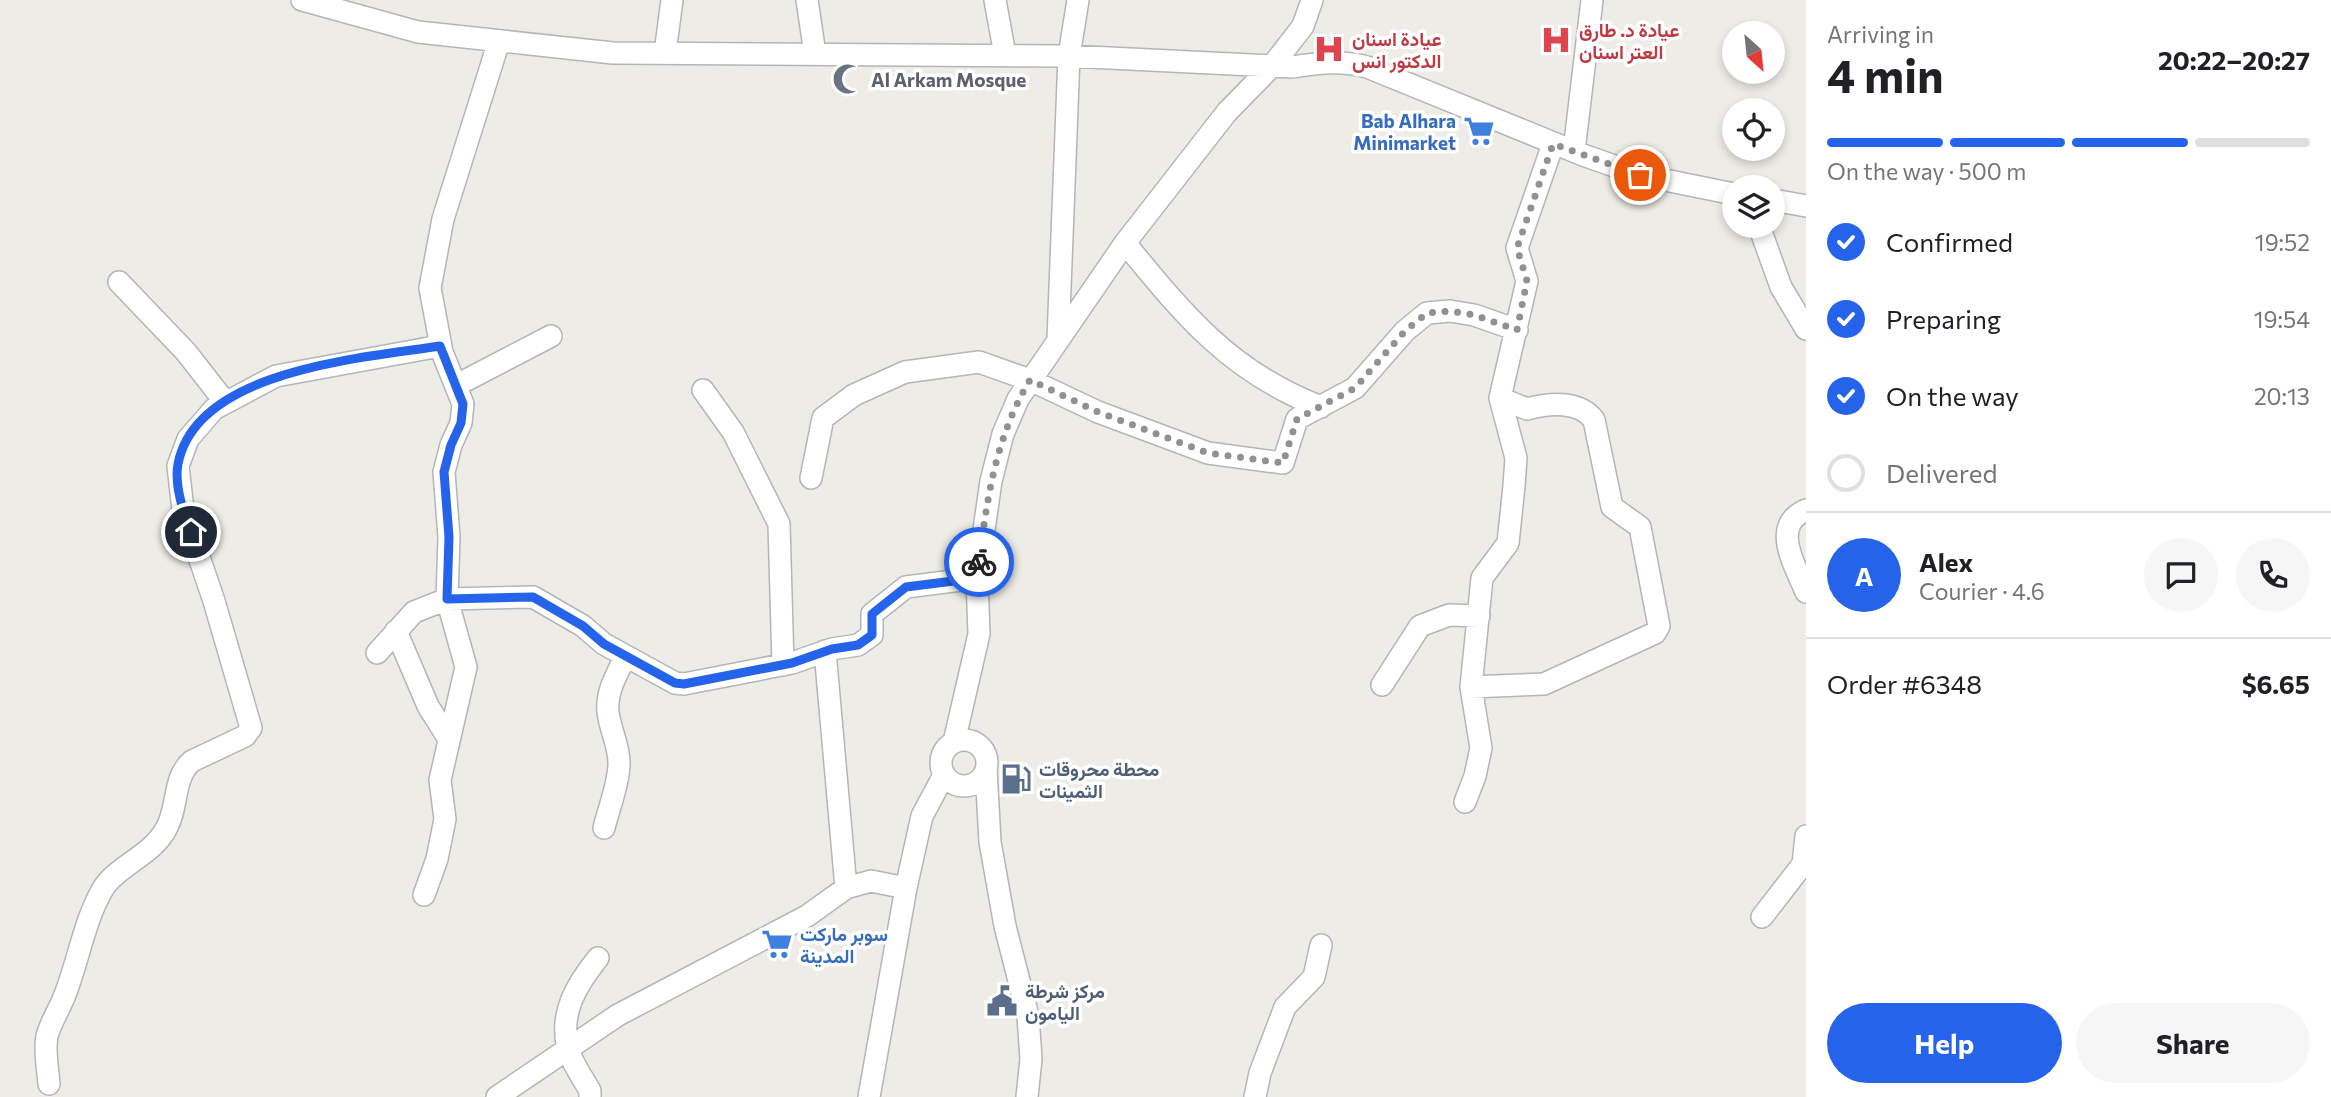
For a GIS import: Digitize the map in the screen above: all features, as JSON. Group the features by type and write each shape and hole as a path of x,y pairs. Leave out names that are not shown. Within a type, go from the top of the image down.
{"street":[{"path":"302,0 397,28 613,53 1069,55 1292,67 1330,62 1367,67 1553,144 1640,175 1722,192"},
{"path":"665,53 672,0"},
{"path":"807,0 815,54"},
{"path":"995,0 1005,55"},
{"path":"1058,339 1069,55 1079,0"},
{"path":"954,743 979,634 977,578 998,451 1009,418 1030,380 1125,243 1227,112 1272,66 1303,26 1312,0"},
{"path":"1574,151 1591,0"},
{"path":"424,895 437,859 445,819 440,780 466,667 447,599 449,537 443,487 447,458 463,414 457,385 440,346 430,288 443,219 499,41"},
{"path":"1465,802 1475,776 1481,748 1471,687 1482,578 1508,543 1514,486 1516,458 1500,397 1527,281 1517,248 1553,144"},
{"path":"1785,202 1806,206"},
{"path":"1763,238 1781,287 1806,329"},
{"path":"1125,243 1187,318 1223,352 1283,391 1321,407"},
{"path":"119,282 186,352 225,402"},
{"path":"811,478 824,418 854,395 905,372 979,362 1030,380 1098,412 1208,453 1283,463 1297,419 1355,388 1405,331 1427,313 1450,311 1474,315 1517,330"},
{"path":"457,385 551,336"},
{"path":"49,1084 47,1037 66,993 89,920 105,885 149,850 165,831 175,809 178,784 184,767 191,761 245,737 251,728 210,589 183,510 177,467 182,451 195,428 225,402 276,376 440,346"},
{"path":"703,390 733,432 779,524 783,664"},
{"path":"1471,687 1544,684 1655,633 1659,626 1640,527 1612,507 1594,420 1574,405 1544,405 1528,410 1500,397"},
{"path":"1806,510 1791,519 1786,527 1791,555 1806,593"},
{"path":"377,653 414,612 447,599 533,597 583,626 604,644 675,683 684,684 783,664 866,641 872,635 872,614 906,587 977,578"},
{"path":"1382,685 1420,626 1449,615 1479,616"},
{"path":"396,631 428,706 448,738"},
{"path":"825,652 846,888"},
{"path":"604,828 610,799 617,787 620,762 608,711 612,682 626,656"},
{"path":"869,1097 906,888 922,816 944,775 941,760 948,747 961,740 976,743 986,755 990,842 1005,926 1028,1016 1031,1059 1027,1097"},
{"path":"944,775 963,786 977,782 986,769"},
{"path":"1762,916 1803,864 1806,836"},
{"path":"497,1097 618,1015 807,916 846,888 870,881 906,888"},
{"path":"1255,1097 1260,1073 1286,1007 1314,977 1321,945"},
{"path":"590,1097 590,1091 568,1049 565,1024 572,995 597,958"}],"way so far":[{"path":"979,562 998,451 1009,418 1030,380 1098,412 1208,453 1283,463 1297,419 1355,388 1405,331 1427,313 1450,311 1474,315 1517,330 1527,281 1517,248 1553,144 1640,175"}],"place":[{"name":"عيادة د. طارق العتر اسنان","path":"1556,40"},
{"name":"عيادة اسنان الدكتور انس","path":"1329,49"},
{"name":"Al Arkam Mosque","path":"848,79"},
{"name":"Bab Alhara Minimarket","path":"1479,131"},
{"name":"محطة محروقات الثمينات","path":"1016,779"},
{"name":"سوبر ماركت المدينة","path":"777,944"},
{"name":"مركز شرطة اليامون","path":"1002,1001"}],"route":[{"path":"191,532 183,510 177,467 182,451 195,428 214,409 276,376 440,346 463,404 461,423 451,445 444,472 444,502 449,537 447,599 533,597 583,626 604,644 675,683 684,684 792,663 832,649 858,645 872,635 872,614 906,587 977,578 979,562"}]}
